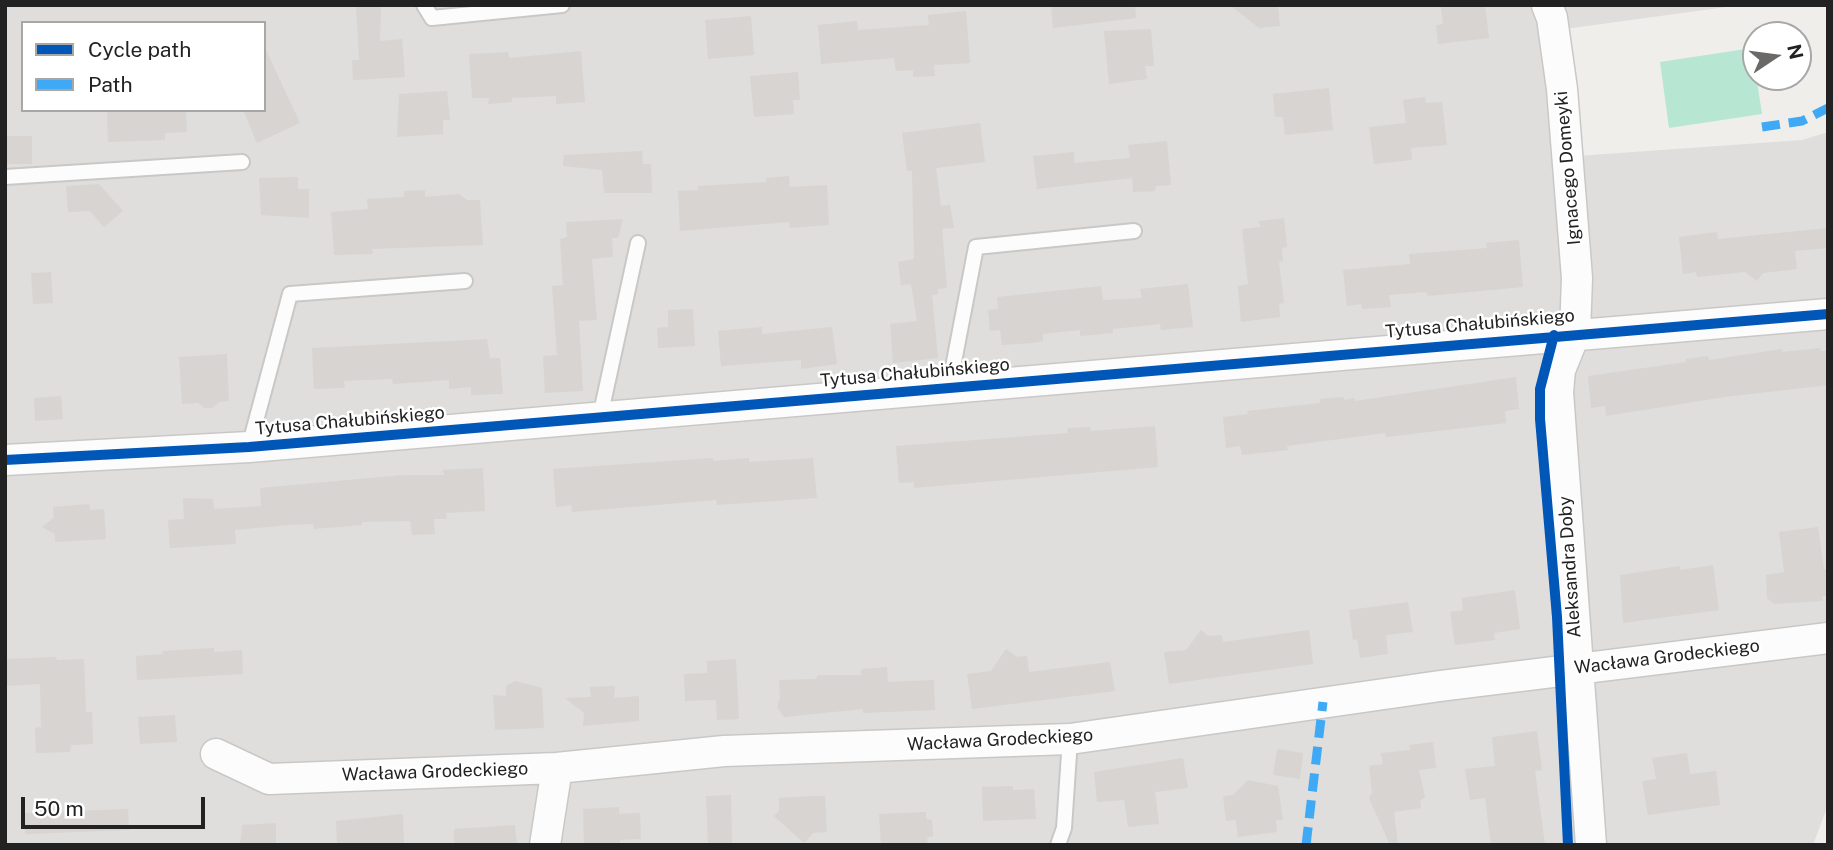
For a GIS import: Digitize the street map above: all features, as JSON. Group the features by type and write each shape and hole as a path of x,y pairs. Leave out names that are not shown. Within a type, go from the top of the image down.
{"street":[{"name":"Ignacego Domeyki","path":"1547,5 1552,18 1562,89 1577,278 1575,333"},
{"name":"Tytusa Chałubińskiego","path":"5,460 250,447 1575,333 1828,314"},
{"name":"Aleksandra Doby","path":"1575,333 1560,370 1558,392 1576,668 1591,845"},
{"name":"Wacława Grodeckiego","path":"216,754 269,779 557,768 724,751 1070,739 1576,668 1828,638"},
{"path":"545,845 557,768"}],"lane":[{"path":"424,5 432,18 562,5"},
{"path":"5,177 242,162"},
{"path":"949,388 976,247 1134,231"},
{"path":"600,417 638,243"},
{"path":"250,447 290,294 465,281"},
{"path":"1058,845 1065,828 1070,739"}],"shaded area":[{"path":"5,5 1741,5 1543,32 1563,157 1802,140 1828,132 1828,805 1813,845 5,845"}],"green space":[{"path":"1742,50 1742,91 1759,91 1762,114 1669,128 1660,62"}],"building":[{"path":"356,5 381,5 380,41 402,39 405,77 353,80 352,60 359,60"},
{"path":"1051,5 1135,5 1136,18 1053,28"},
{"path":"1230,5 1278,5 1280,26 1259,28"},
{"path":"1485,5 1489,38 1438,44 1436,25 1443,24 1441,7"},
{"path":"966,11 970,63 934,65 935,76 913,77 913,70 896,71 894,58 821,64 818,25 857,21 858,30 929,25 928,15"},
{"path":"751,16 754,55 708,59 705,20"},
{"path":"1151,29 1154,66 1145,66 1147,79 1109,84 1104,31"},
{"path":"266,50 300,123 257,143 244,112 266,112"},
{"path":"581,51 585,102 556,104 556,96 512,98 512,102 488,104 489,98 472,98 469,54 508,52 509,58"},
{"path":"798,72 800,100 793,100 794,114 754,117 750,76"},
{"path":"1329,88 1333,130 1285,135 1283,117 1275,117 1273,94"},
{"path":"447,91 450,120 443,120 443,134 397,137 399,94"},
{"path":"1425,97 1426,103 1442,102 1447,145 1411,148 1412,160 1374,164 1369,127 1406,123 1403,100"},
{"path":"107,112 186,112 187,132 165,133 165,140 108,142"},
{"path":"980,123 985,162 936,168 941,206 950,205 954,228 942,229 947,288 938,289 938,294 932,295 938,358 893,363 890,324 917,321 911,284 901,285 898,262 914,259 912,171 907,171 902,133"},
{"path":"5,136 32,136 32,164 5,164"},
{"path":"1167,141 1171,185 1156,186 1155,191 1133,192 1132,178 1037,189 1033,156 1074,152 1074,163 1130,158 1128,145"},
{"path":"642,151 643,164 651,164 652,193 604,193 602,170 563,166 564,155"},
{"path":"789,176 790,187 827,185 829,225 790,228 789,222 680,231 678,191 698,190 698,186 766,182 766,178"},
{"path":"298,177 298,189 309,189 309,218 261,215 259,178"},
{"path":"99,184 123,211 104,227 90,211 68,212 66,186"},
{"path":"425,190 425,197 459,194 467,200 480,200 483,245 372,249 373,254 334,255 331,212 368,209 367,199 404,197 404,191"},
{"path":"1284,218 1287,247 1282,248 1283,261 1279,262 1284,303 1279,304 1280,317 1241,322 1238,286 1248,284 1242,229 1260,227 1259,221"},
{"path":"623,219 618,238 612,238 613,257 592,259 597,320 579,321 583,391 545,393 543,356 557,355 552,286 563,285 560,239 567,237 566,222"},
{"path":"1828,228 1828,248 1795,251 1797,269 1763,273 1757,281 1745,272 1697,277 1696,272 1683,274 1679,237 1717,232 1718,239"},
{"path":"1519,240 1523,287 1428,296 1426,292 1389,295 1391,307 1362,309 1361,304 1347,306 1343,270 1410,264 1409,254 1487,248 1486,243"},
{"path":"51,272 53,303 33,304 31,273"},
{"path":"1188,284 1193,327 1161,330 1160,324 1080,336 1080,330 1043,334 1043,341 1002,345 1000,330 990,331 988,310 998,309 997,297 1101,286 1103,300 1142,298 1140,289"},
{"path":"693,309 695,346 658,348 657,328 668,327 668,310"},
{"path":"762,327 762,334 832,327 837,364 801,369 801,360 721,366 718,331"},
{"path":"487,339 490,358 500,358 503,394 471,395 471,387 449,389 449,380 393,384 392,379 344,381 345,388 314,389 312,348"},
{"path":"1820,348 1821,351 1828,351 1828,385 1725,397 1606,416 1605,406 1591,408 1588,376 1686,362 1686,359 1708,356 1709,360 1782,349 1782,352"},
{"path":"227,354 229,401 219,402 212,408 205,408 198,403 182,404 179,357"},
{"path":"1516,377 1519,409 1505,411 1506,423 1386,437 1385,433 1242,455 1240,446 1226,448 1223,417 1248,414 1247,411 1320,403 1320,399 1343,397 1344,400 1355,398 1355,401"},
{"path":"61,396 63,419 35,421 34,398"},
{"path":"1155,426 1158,467 914,488 914,482 899,483 896,446 1068,433 1067,428 1090,427 1091,431"},
{"path":"713,458 713,461 749,458 749,462 813,458 817,498 717,505 716,500 572,512 571,505 556,507 553,469"},
{"path":"483,468 485,511 446,513 447,519 434,519 435,534 412,535 410,521 362,522 362,525 314,529 313,524 289,525 235,530 236,544 170,548 168,520 184,519 183,498 213,499 214,509 261,506 260,488 403,475 444,475 443,470"},
{"path":"89,504 90,510 104,509 106,539 55,542 55,534 42,527 54,518 53,507"},
{"path":"1818,527 1824,569 1828,569 1828,596 1822,596 1823,601 1774,604 1767,598 1766,575 1784,572 1779,532"},
{"path":"1713,565 1719,610 1623,623 1620,575 1680,566 1680,570"},
{"path":"1515,590 1520,629 1494,633 1495,640 1455,645 1450,612 1463,610 1462,598"},
{"path":"1408,602 1413,632 1386,635 1388,654 1360,658 1357,639 1353,640 1349,610"},
{"path":"1201,630 1208,636 1222,635 1223,642 1309,630 1313,664 1169,684 1164,652 1186,650"},
{"path":"214,648 214,652 242,650 243,674 137,680 136,656 163,654 162,651"},
{"path":"1006,649 1017,657 1027,656 1029,672 1110,662 1115,691 972,709 967,674 991,671"},
{"path":"56,657 57,660 84,659 86,712 92,712 93,744 71,745 70,752 36,753 35,728 41,727 40,684 5,686 5,659"},
{"path":"736,659 739,719 717,720 716,700 685,701 684,674 707,673 707,661"},
{"path":"887,667 888,682 934,680 935,710 863,713 863,709 784,717 777,707 780,697 779,680 816,679 818,675 861,675 861,669"},
{"path":"515,681 542,688 544,728 495,730 493,695 506,696 506,686"},
{"path":"615,686 614,698 639,696 639,721 583,726 584,713 565,698 591,697 590,687"},
{"path":"175,715 177,742 140,744 138,717"},
{"path":"1537,731 1542,770 1535,771 1545,845 1491,845 1485,798 1470,800 1465,769 1495,766 1492,737"},
{"path":"1433,742 1436,768 1419,770 1425,797 1420,801 1421,808 1394,812 1398,845 1390,845 1369,798 1372,792 1369,766 1383,764 1381,753 1410,750 1409,745"},
{"path":"1277,749 1303,753 1300,779 1273,775"},
{"path":"1687,753 1690,774 1716,771 1720,805 1648,815 1642,781 1656,779 1652,758"},
{"path":"1183,758 1188,788 1155,792 1159,824 1128,827 1124,800 1097,802 1094,772"},
{"path":"1248,780 1278,786 1283,820 1276,820 1277,832 1238,837 1236,820 1226,821 1223,796 1233,795"},
{"path":"1013,786 1013,790 1034,789 1036,819 983,821 982,787"},
{"path":"731,795 732,845 708,845 706,796"},
{"path":"825,796 827,832 813,833 804,843 774,816 779,811 779,798"},
{"path":"619,807 619,814 640,813 641,839 620,840 620,845 584,845 583,809"},
{"path":"128,809 129,830 25,834 25,813"},
{"path":"926,812 926,819 932,820 933,836 927,838 928,845 881,845 879,814"},
{"path":"403,814 404,845 337,845 336,821"},
{"path":"276,823 276,845 240,845 242,825"},
{"path":"515,825 517,845 454,845 454,829"}],"marked path":[{"path":"1762,127 1802,121 1828,108"},
{"path":"1306,845 1323,702"}],"cycle path":[{"path":"5,460 249,447 1828,314"},
{"path":"1554,335 1540,389 1540,419 1557,617 1568,845"}]}
